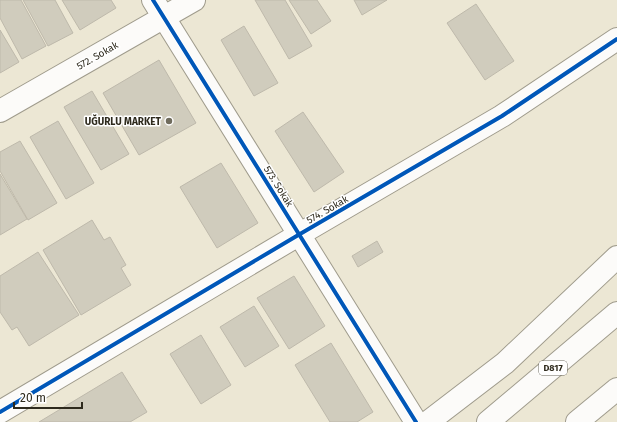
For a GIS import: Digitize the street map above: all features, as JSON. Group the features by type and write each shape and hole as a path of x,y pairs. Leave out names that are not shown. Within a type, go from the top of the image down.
{"main road":[{"name":"572. Sokak","path":"0,111 159,8 194,0"},
{"name":"573. Sokak","path":"159,8 416,422"},
{"name":"574. Sokak","path":"0,412 502,116 617,39"},
{"path":"428,422 505,363 617,256"},
{"name":"D817","path":"488,422 617,313"},
{"path":"577,422 617,390"}],"building":[{"path":"0,0 21,0 46,46 22,59 0,18"},
{"path":"23,0 55,0 73,33 48,46"},
{"path":"62,0 111,0 116,8 80,30"},
{"path":"255,0 285,0 312,46 289,59"},
{"path":"289,0 317,0 331,21 311,34"},
{"path":"354,0 387,0 362,15"},
{"path":"476,4 514,61 485,80 447,23"},
{"path":"244,26 278,83 254,96 221,40"},
{"path":"0,30 19,62 0,73"},
{"path":"159,60 196,123 139,155 103,93"},
{"path":"92,91 129,154 101,170 64,107"},
{"path":"303,112 344,172 314,192 275,131"},
{"path":"58,121 94,183 66,199 30,137"},
{"path":"20,141 57,203 28,220 0,171 0,152"},
{"path":"221,163 258,223 217,248 180,187"},
{"path":"0,174 27,219 0,235"},
{"path":"92,220 104,240 110,237 126,265 121,268 131,285 81,315 43,250"},
{"path":"377,241 383,252 358,267 352,256"},
{"path":"38,252 79,315 29,346 17,327 12,330 0,312 0,276"},
{"path":"294,276 325,326 289,349 257,298"},
{"path":"254,306 279,346 245,367 220,327"},
{"path":"201,335 231,385 201,404 170,354"},
{"path":"331,343 373,412 357,422 330,422 295,365"},
{"path":"122,372 147,412 130,422 39,422"}],"cycle path":[{"path":"153,0 416,422"},
{"path":"0,412 502,116 617,39"}],"place":[{"name":"UĞURLU MARKET","path":"169,121"}]}
